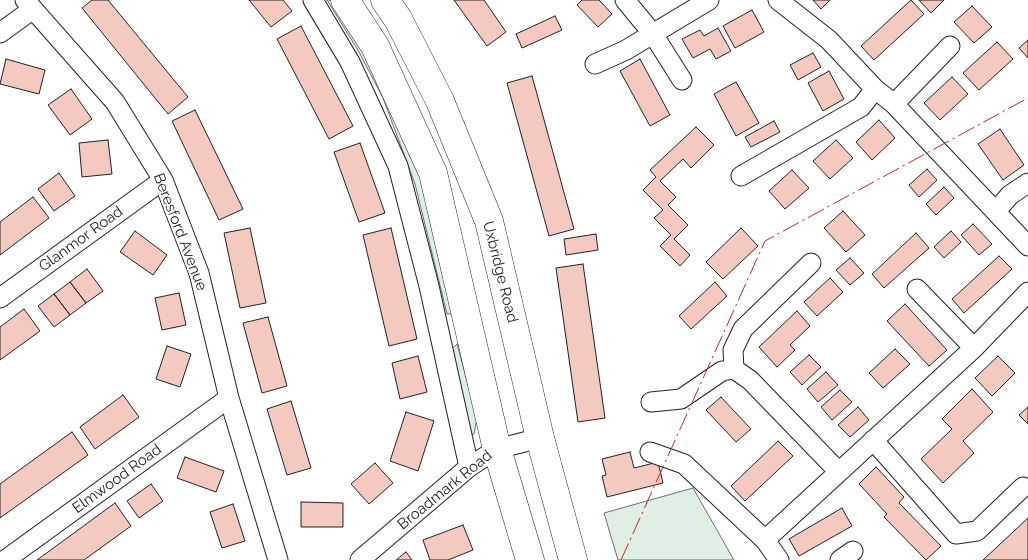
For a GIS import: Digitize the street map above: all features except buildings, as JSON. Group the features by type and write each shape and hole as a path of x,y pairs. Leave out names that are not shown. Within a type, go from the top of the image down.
{"main road":[{"path":"345,0 375,46 432,173 497,449 530,560"},
{"name":"Uxbridge Road","path":"385,0 398,19 440,101 489,221 540,438 573,560"}],"street":[{"path":"313,0 350,62 398,166 429,286 469,467"},
{"path":"625,0 653,34 682,80"},
{"path":"595,64 626,50 709,0"},
{"path":"778,0 829,40 875,89 894,104 1028,246"},
{"path":"0,33 29,4"},
{"name":"Beresford Avenue","path":"29,4 115,102 163,180 199,273 229,398 278,560"},
{"path":"894,104 950,46"},
{"path":"741,176 861,107 875,89"},
{"name":"Glanmor Road","path":"0,298 163,180"},
{"path":"996,211 1010,195 1028,183"},
{"path":"734,369 733,350 743,328 811,263"},
{"path":"917,289 974,348"},
{"path":"765,540 974,348 1028,292"},
{"path":"651,402 681,399 722,371 734,369 750,380 839,472"},
{"name":"Elmwood Road","path":"5,560 229,398"},
{"name":"Broadmark Road","path":"360,560 469,467 497,449 540,438"},
{"path":"873,440 956,534 977,531 1023,487"},
{"path":"650,452 684,464 765,540 779,560"}],"green space":[{"path":"327,0 335,0 393,105 434,210 452,314 447,314 415,184 383,98 359,52"},
{"path":"457,344 477,418 474,434 471,435 452,349"},
{"path":"693,488 734,560 618,560 604,513"}],"power":[{"path":"621,560 765,241 1028,98"}]}
